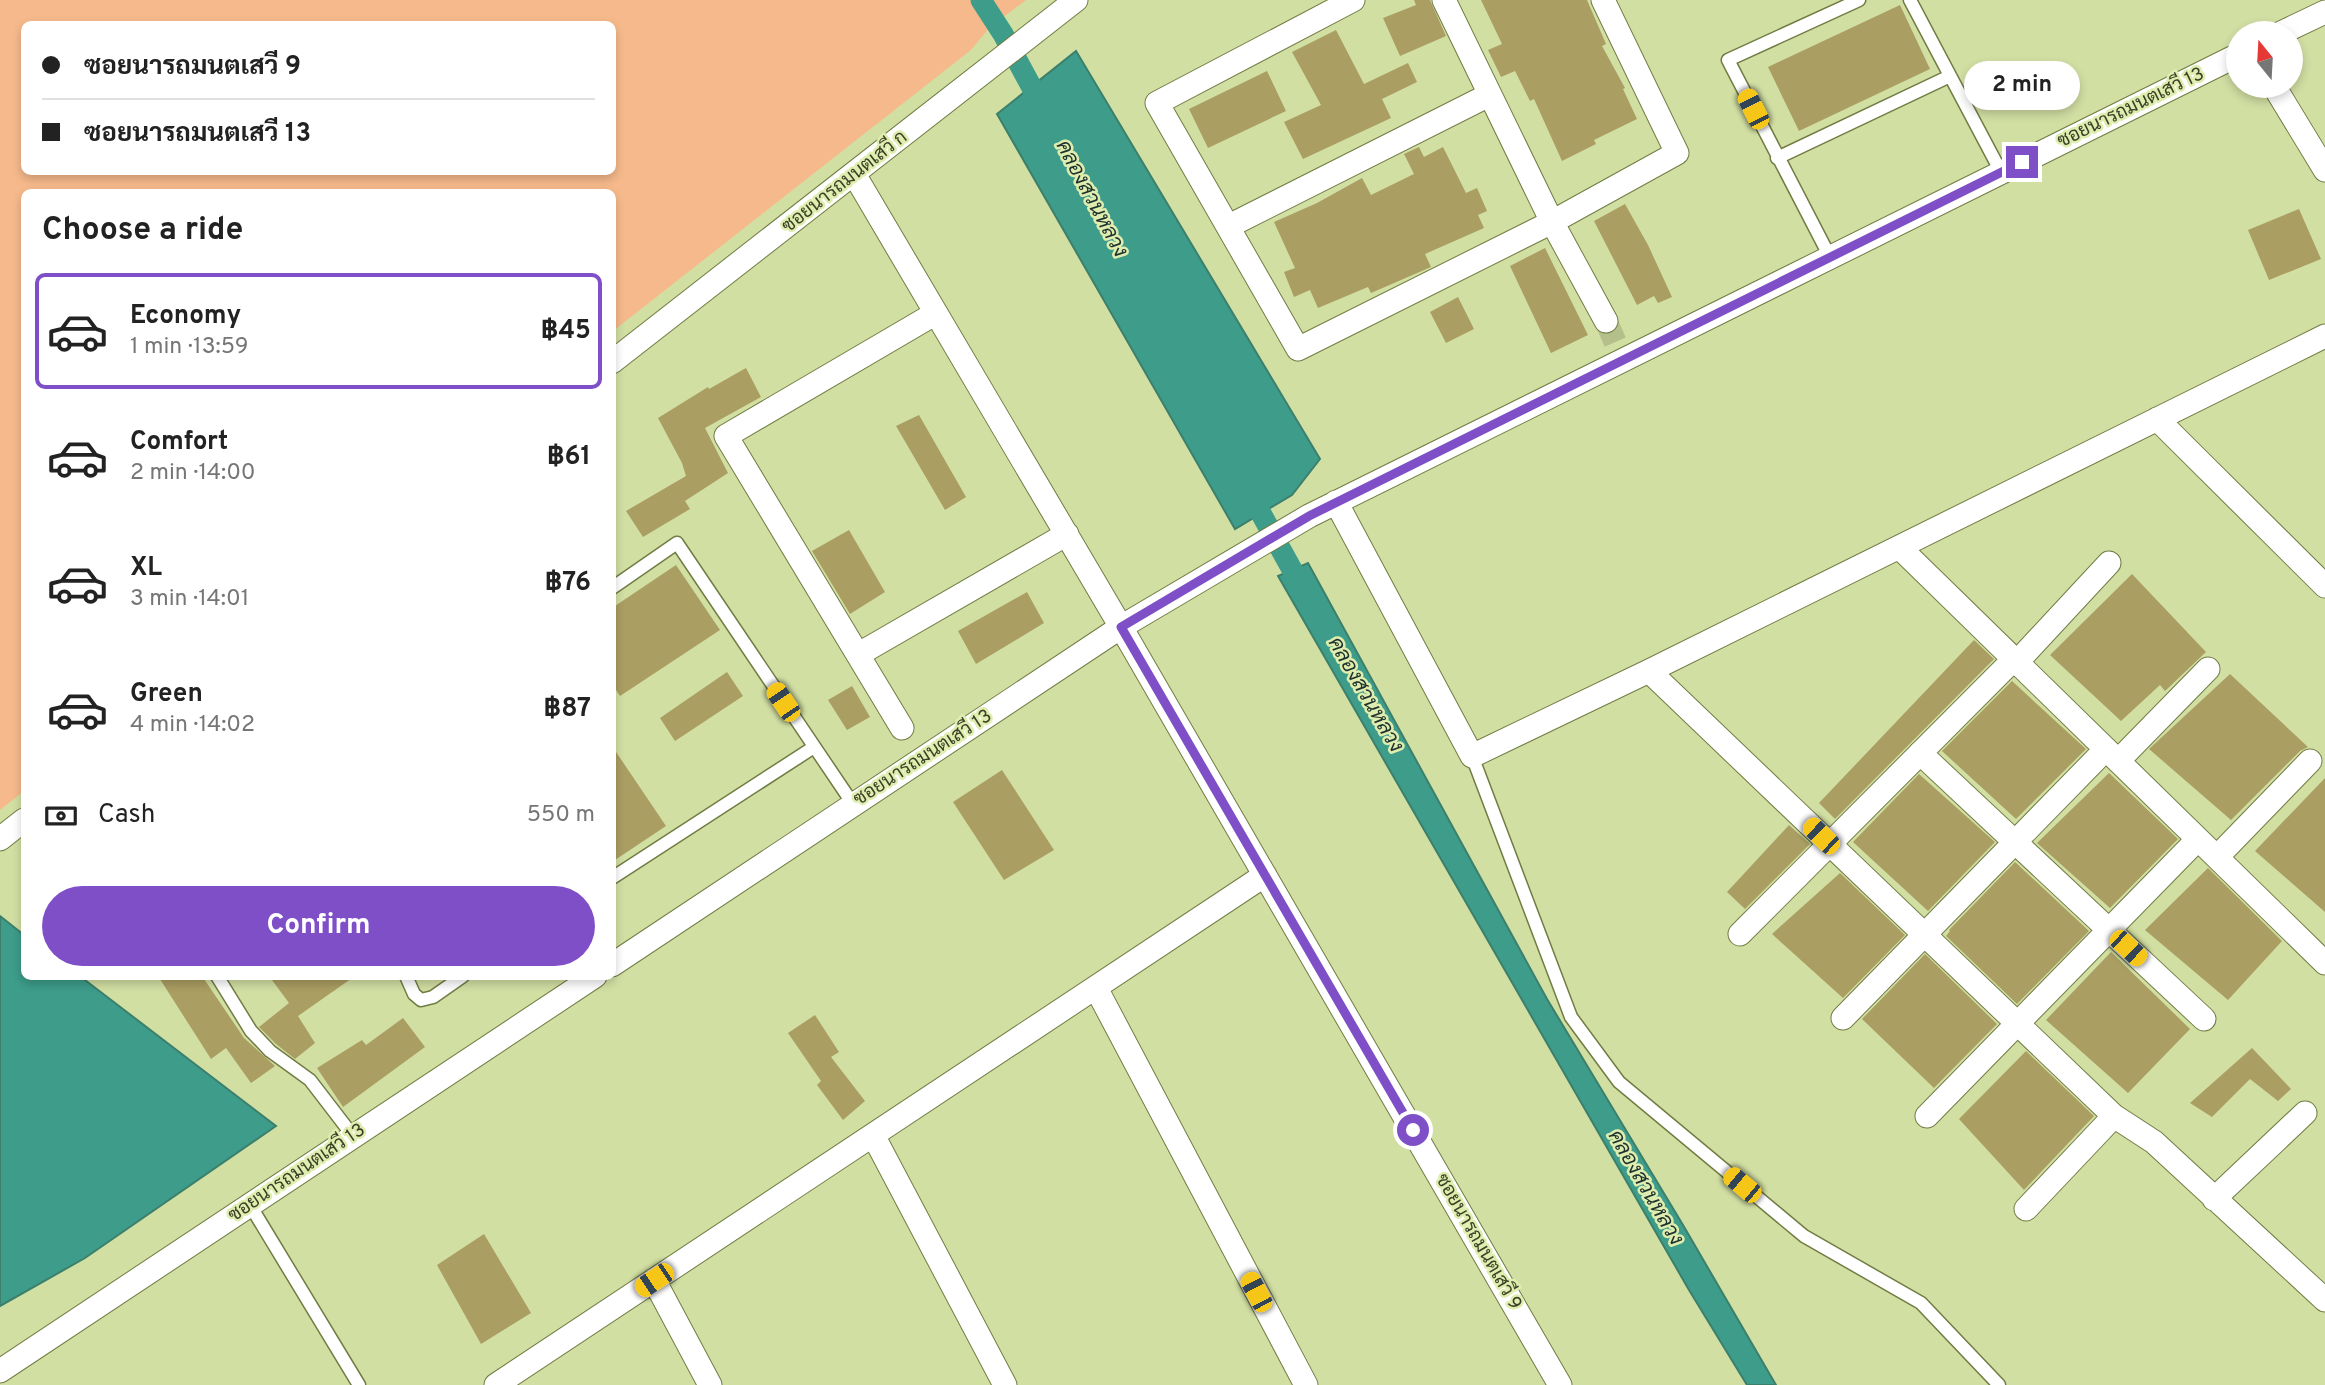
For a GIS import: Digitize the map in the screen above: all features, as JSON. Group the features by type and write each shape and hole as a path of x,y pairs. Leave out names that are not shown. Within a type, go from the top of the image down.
{"street":[{"path":"1353,0 1157,103 1230,226 1298,349 1552,222 1677,153 1603,0"},
{"path":"1444,0 1552,222 1606,321"},
{"name":"ซอยนารถมนตเสวี ก","path":"616,359 1067,7"},
{"path":"2303,22 2325,12"},
{"name":"ซอยนารถมนตเสวี 13","path":"616,962 1121,627 1309,516 1621,351 1830,257 2226,61"},
{"path":"1230,226 1489,95"},
{"path":"2281,98 2325,170"},
{"name":"ซอยนารถมนตเสวี 9","path":"854,174 1067,534 1560,1385"},
{"path":"902,728 726,436 936,313"},
{"path":"1336,502 1472,756 2325,336"},
{"path":"2157,419 2325,586"},
{"path":"859,654 1067,534"},
{"path":"1899,547 2198,839 2323,956"},
{"path":"1740,934 2109,564"},
{"path":"1843,1018 2015,841 2208,669"},
{"path":"1649,671 2113,1116 2154,1142 2325,1300"},
{"path":"1920,753 2204,1019"},
{"path":"2217,857 2310,761"},
{"path":"0,839 21,822"},
{"path":"1927,1116 2198,839"},
{"path":"496,1385 1265,875"},
{"name":"ซอยนารถมนตเสวี 13","path":"0,1371 589,980"},
{"path":"1096,988 1306,1385"},
{"path":"2214,1199 2305,1113"},
{"path":"2026,1209 2113,1116"},
{"path":"873,1135 1005,1385"},
{"path":"654,1280 710,1385"}],"lane":[{"path":"1830,257 1728,60 1859,0"},
{"path":"1909,0 2001,172"},
{"path":"1777,158 1950,76"},
{"path":"616,585 677,543 853,804"},
{"path":"616,875 814,747"},
{"path":"1472,756 1571,1017 1619,1082 1804,1236 1921,1303 1998,1385"},
{"path":"219,980 251,1031 270,1051 310,1080 353,1136"},
{"path":"407,980 414,994 421,1000 433,997 457,980"},
{"path":"250,1205 359,1385"}],"shaded area":[{"path":"0,0 1026,0 990,27 971,50 616,329 616,189 21,189 21,793 0,810"}],"water":[{"path":"1076,51 1320,459 1292,495 1235,529 997,114"},
{"path":"1308,563 1547,999 1776,1385 1747,1385 1689,1290 1278,576"},
{"path":"0,916 21,933 21,980 85,980 276,1126 85,1258 0,1306"}],"building":[{"path":"1414,0 1430,0 1446,36 1400,56 1383,18 1416,5"},
{"path":"1481,0 1587,0 1606,44 1602,46 1625,88 1623,89 1637,119 1594,140 1596,144 1562,161 1534,99 1530,101 1515,71 1501,77 1488,50 1502,44"},
{"path":"1900,5 1930,69 1799,131 1768,67"},
{"path":"1336,30 1364,84 1408,63 1417,82 1382,99 1391,118 1303,159 1284,122 1321,105 1292,52"},
{"path":"1267,71 1286,111 1208,148 1189,109"},
{"path":"1419,147 1424,157 1443,147 1466,193 1477,188 1487,211 1478,215 1484,228 1425,254 1431,267 1371,293 1368,287 1318,308 1310,290 1294,297 1284,272 1295,268 1274,222 1317,203 1362,178 1371,195 1414,174 1404,154"},
{"path":"1625,204 1672,297 1658,303 1654,296 1637,305 1594,221"},
{"path":"2299,209 2321,259 2269,280 2248,230"},
{"path":"1545,248 1588,335 1551,353 1510,266"},
{"path":"1458,297 1474,329 1446,343 1430,312"},
{"path":"746,368 761,397 705,428 728,473 685,501 690,509 643,537 626,511 686,476 658,418 708,387 709,389"},
{"path":"919,415 966,497 945,510 896,426"},
{"path":"849,530 885,592 850,614 812,551"},
{"path":"676,565 720,630 620,696 616,690 616,605"},
{"path":"2132,574 2206,652 2165,691 2160,685 2121,721 2050,655"},
{"path":"1027,592 1044,623 976,664 958,631"},
{"path":"1974,640 1994,659 1835,819 1819,803"},
{"path":"727,672 743,696 675,741 660,718"},
{"path":"2230,674 2308,747 2300,751 2231,820 2149,749"},
{"path":"2012,681 2086,749 2016,819 1942,751"},
{"path":"852,686 870,717 847,730 828,700"},
{"path":"616,752 666,826 616,859"},
{"path":"1002,770 1054,850 1004,880 953,802"},
{"path":"2109,773 2178,839 2110,908 2037,843"},
{"path":"1919,774 1995,842 1928,911 1853,842"},
{"path":"2325,778 2325,912 2255,851"},
{"path":"1789,825 1810,844 1745,909 1727,892"},
{"path":"2015,862 2089,931 2017,1004 1946,936"},
{"path":"2208,868 2282,941 2228,1000 2145,930"},
{"path":"1840,873 1905,935 1843,998 1772,934"},
{"path":"2111,952 2190,1029 2128,1093 2046,1020"},
{"path":"1925,954 1997,1024 1934,1088 1862,1019"},
{"path":"161,980 205,980 244,1038 275,1066 251,1083 226,1048 211,1059"},
{"path":"272,980 349,980 298,1016 315,1043 295,1059 259,1027 289,1003"},
{"path":"815,1015 839,1052 831,1057 865,1101 843,1120 817,1085 821,1081 788,1033"},
{"path":"403,1018 425,1047 343,1107 317,1068 362,1040 366,1045"},
{"path":"2252,1048 2291,1089 2278,1101 2250,1079 2212,1117 2190,1103"},
{"path":"2026,1051 2094,1116 2024,1190 1959,1119"},
{"path":"484,1234 531,1313 481,1344 437,1265"}],"waterway":[{"name":"คลองสวนหลวง","path":"981,0 1003,34 1044,110"},
{"name":"คลองสวนหลวง","path":"1248,490 1305,593"}],"tunnel":[{"path":"1606,321 1616,344"}],"route":[{"path":"1413,1130 1121,627 1309,516 2022,162"}]}
